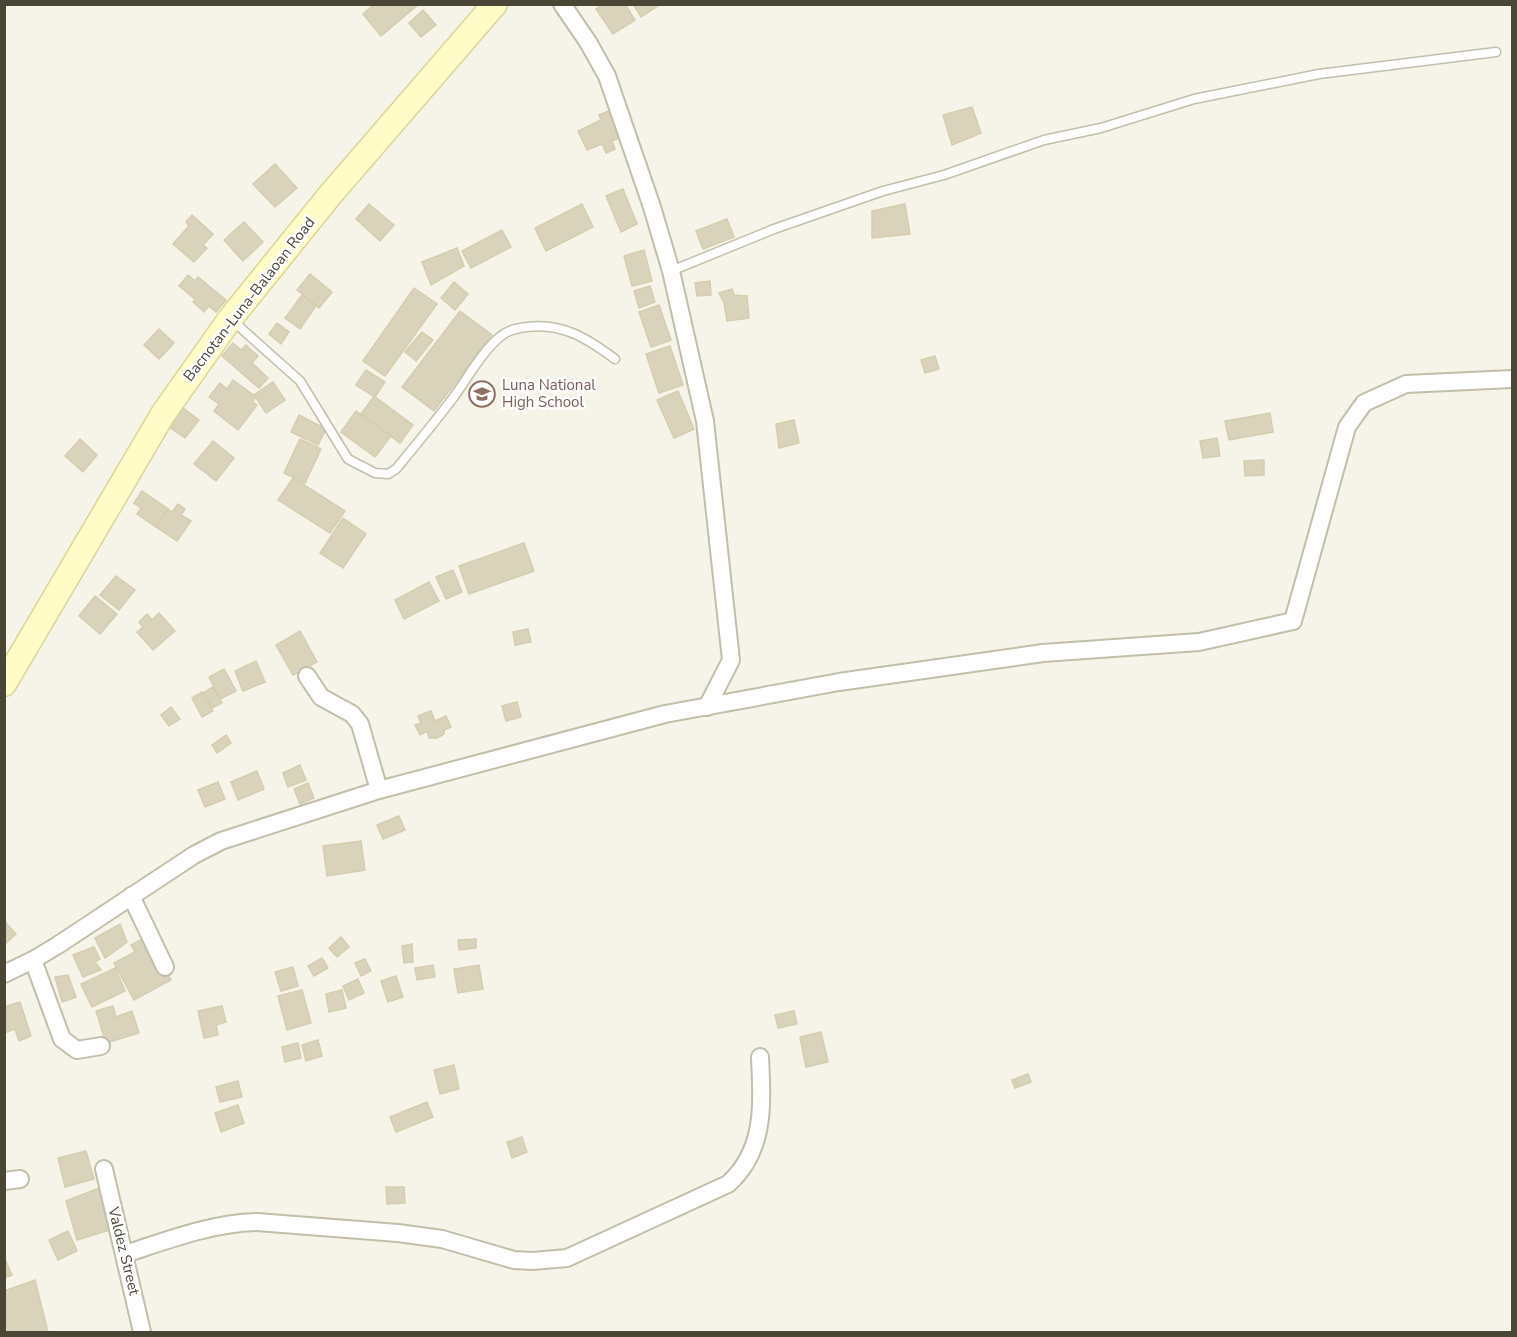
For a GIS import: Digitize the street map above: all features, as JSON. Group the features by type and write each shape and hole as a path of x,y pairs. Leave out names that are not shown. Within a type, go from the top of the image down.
{"main road":[{"name":"Bacnotan-Luna-Balaoan Road","path":"4,684 163,414 230,319 330,195 495,4"}],"street":[{"path":"562,4 588,42 607,76 652,207 671,271 705,421 731,660 707,706"},
{"path":"4,974 33,960 207,847 379,790 665,714 707,706 839,682 1043,653 1199,642 1293,621 1347,427 1364,403 1406,384 1512,379"},
{"path":"307,676 321,697 352,714 360,724 379,790"},
{"path":"131,896 165,967"},
{"path":"33,960 62,1039 77,1050 101,1046"},
{"path":"124,1254 235,1222 257,1222 398,1233 442,1239 514,1260 567,1258 728,1184 737,1176 746,1165 756,1141 762,1106 759,1057"},
{"name":"Valdez Street","path":"104,1169 142,1332"}],"lane":[{"path":"671,271 774,229 883,191 944,176 1044,140 1101,128 1194,99 1319,74 1496,52"},
{"path":"230,319 300,381 348,459 375,473 388,474 396,469 443,412 487,351 502,335 515,329 535,326 561,328 593,342 615,359"}],"building":[{"path":"375,4 419,4 381,36 363,14"},
{"path":"603,4 625,4 635,20 613,34 596,9"},
{"path":"633,4 661,4 641,17"},
{"path":"423,10 436,25 421,37 409,23"},
{"path":"972,107 981,133 952,145 943,115"},
{"path":"609,111 621,137 612,141 615,149 606,153 602,144 587,150 578,131 601,120 599,115"},
{"path":"275,164 297,188 275,207 253,184"},
{"path":"623,189 637,224 621,232 606,196"},
{"path":"369,204 394,225 380,241 356,219"},
{"path":"582,204 593,227 546,251 535,228"},
{"path":"905,204 910,234 872,238 872,211"},
{"path":"192,215 213,234 203,245 207,248 194,262 173,244 189,226 186,222"},
{"path":"727,219 734,237 703,249 696,231"},
{"path":"244,222 263,242 243,261 224,240"},
{"path":"502,230 511,247 471,268 462,251"},
{"path":"457,248 464,266 431,285 422,262"},
{"path":"644,250 652,281 632,286 624,256"},
{"path":"310,274 332,292 319,308 297,290"},
{"path":"188,275 195,281 198,277 226,300 216,312 209,306 204,312 193,302 195,299 179,286"},
{"path":"710,281 711,295 697,296 695,283"},
{"path":"454,282 468,294 455,310 441,298"},
{"path":"650,286 655,302 639,308 634,291"},
{"path":"414,288 437,304 385,376 363,361"},
{"path":"732,289 734,295 747,296 749,318 727,321 724,303 719,293"},
{"path":"302,295 316,306 300,329 285,318"},
{"path":"659,305 671,340 651,347 639,312"},
{"path":"460,311 492,335 434,411 402,387"},
{"path":"277,323 289,332 281,344 269,334"},
{"path":"159,329 174,343 159,359 144,345"},
{"path":"422,332 433,340 416,361 405,352"},
{"path":"233,343 241,350 246,345 258,356 252,363 268,378 259,388 222,356"},
{"path":"670,346 683,385 659,393 646,354"},
{"path":"935,356 939,369 925,373 921,360"},
{"path":"366,370 385,382 375,397 356,385"},
{"path":"233,380 256,397 252,402 257,405 238,430 214,411 219,404 209,397 220,383 227,389"},
{"path":"273,382 285,400 266,413 254,395"},
{"path":"678,391 694,429 674,438 657,400"},
{"path":"374,396 413,425 400,443 361,414"},
{"path":"183,408 199,420 185,438 169,427"},
{"path":"356,411 391,436 375,457 341,432"},
{"path":"1270,413 1273,432 1229,440 1225,421"},
{"path":"299,415 326,429 318,445 291,432"},
{"path":"794,420 799,443 779,448 776,424"},
{"path":"1217,438 1220,456 1203,458 1200,441"},
{"path":"80,439 97,455 83,472 65,456"},
{"path":"300,439 321,449 305,483 284,473"},
{"path":"213,441 234,458 216,481 194,464"},
{"path":"1264,460 1264,475 1245,476 1244,461"},
{"path":"293,478 345,511 330,533 278,500"},
{"path":"142,491 168,509 156,527 137,514 141,508 134,503"},
{"path":"178,504 185,509 181,515 191,521 177,541 156,527 168,509 172,512"},
{"path":"343,518 366,534 343,568 320,553"},
{"path":"524,543 534,571 469,594 459,566"},
{"path":"453,570 462,592 446,599 436,577"},
{"path":"116,576 135,590 119,610 100,595"},
{"path":"429,582 439,601 404,619 395,600"},
{"path":"95,596 117,614 100,634 79,616"},
{"path":"159,613 175,631 153,650 137,632 143,627 139,622 147,614 152,620"},
{"path":"528,629 531,642 515,645 513,632"},
{"path":"300,631 317,662 293,675 276,645"},
{"path":"256,661 265,682 243,691 235,671"},
{"path":"224,669 236,691 220,699 209,677"},
{"path":"213,687 222,703 212,708 203,693"},
{"path":"202,692 213,711 202,717 192,698"},
{"path":"517,702 521,717 506,721 502,706"},
{"path":"171,707 180,719 169,726 161,715"},
{"path":"431,711 435,721 446,716 451,727 444,730 444,734 437,738 429,738 427,731 420,735 415,725 421,723 418,716"},
{"path":"226,735 231,743 217,753 212,745"},
{"path":"300,765 306,780 288,787 283,773"},
{"path":"257,771 264,789 238,800 231,782"},
{"path":"218,782 225,799 205,807 198,790"},
{"path":"308,783 314,798 300,804 294,789"},
{"path":"399,816 405,830 383,839 377,825"},
{"path":"361,841 365,870 327,876 323,846"},
{"path":"4,921 16,934 4,945"},
{"path":"120,924 127,942 105,958 95,938"},
{"path":"148,936 171,980 134,1000 114,963 135,952 131,945"},
{"path":"341,937 349,947 337,957 329,948"},
{"path":"476,939 476,948 459,950 458,940"},
{"path":"412,944 413,962 404,963 402,946"},
{"path":"94,947 100,959 95,962 101,970 83,977 73,955"},
{"path":"322,958 328,968 314,976 308,966"},
{"path":"365,959 371,971 361,976 355,963"},
{"path":"433,965 435,977 417,980 415,968"},
{"path":"479,965 483,989 458,993 454,969"},
{"path":"293,967 298,986 281,991 275,972"},
{"path":"115,968 125,991 92,1007 81,984"},
{"path":"68,975 76,997 62,1002 55,977"},
{"path":"396,976 403,997 388,1002 381,981"},
{"path":"358,979 364,993 349,1000 343,986"},
{"path":"302,990 311,1023 287,1030 278,996"},
{"path":"342,990 346,1008 329,1012 326,994"},
{"path":"20,1002 31,1036 19,1041 15,1029 4,1033 4,1007"},
{"path":"113,1006 116,1017 132,1011 139,1033 106,1043 96,1011"},
{"path":"222,1006 226,1022 216,1025 218,1035 204,1038 198,1011"},
{"path":"794,1011 797,1024 778,1028 775,1015"},
{"path":"821,1032 828,1062 806,1067 800,1037"},
{"path":"318,1040 322,1056 306,1061 302,1045"},
{"path":"298,1043 301,1058 285,1062 282,1047"},
{"path":"454,1065 459,1089 440,1094 434,1070"},
{"path":"1028,1074 1031,1082 1015,1088 1012,1080"},
{"path":"238,1081 242,1097 220,1102 216,1087"},
{"path":"427,1102 433,1117 396,1132 390,1117"},
{"path":"238,1105 244,1123 221,1132 215,1113"},
{"path":"522,1137 527,1152 512,1158 507,1142"},
{"path":"86,1151 94,1179 65,1187 58,1158"},
{"path":"102,1187 116,1228 77,1240 66,1201"},
{"path":"386,1187 404,1187 405,1203 387,1204"},
{"path":"68,1231 77,1251 58,1260 49,1240"},
{"path":"4,1257 12,1275 4,1278"},
{"path":"35,1280 48,1332 4,1332 4,1291"}],"place":[{"name":"Luna National High School","path":"482,394"}]}
